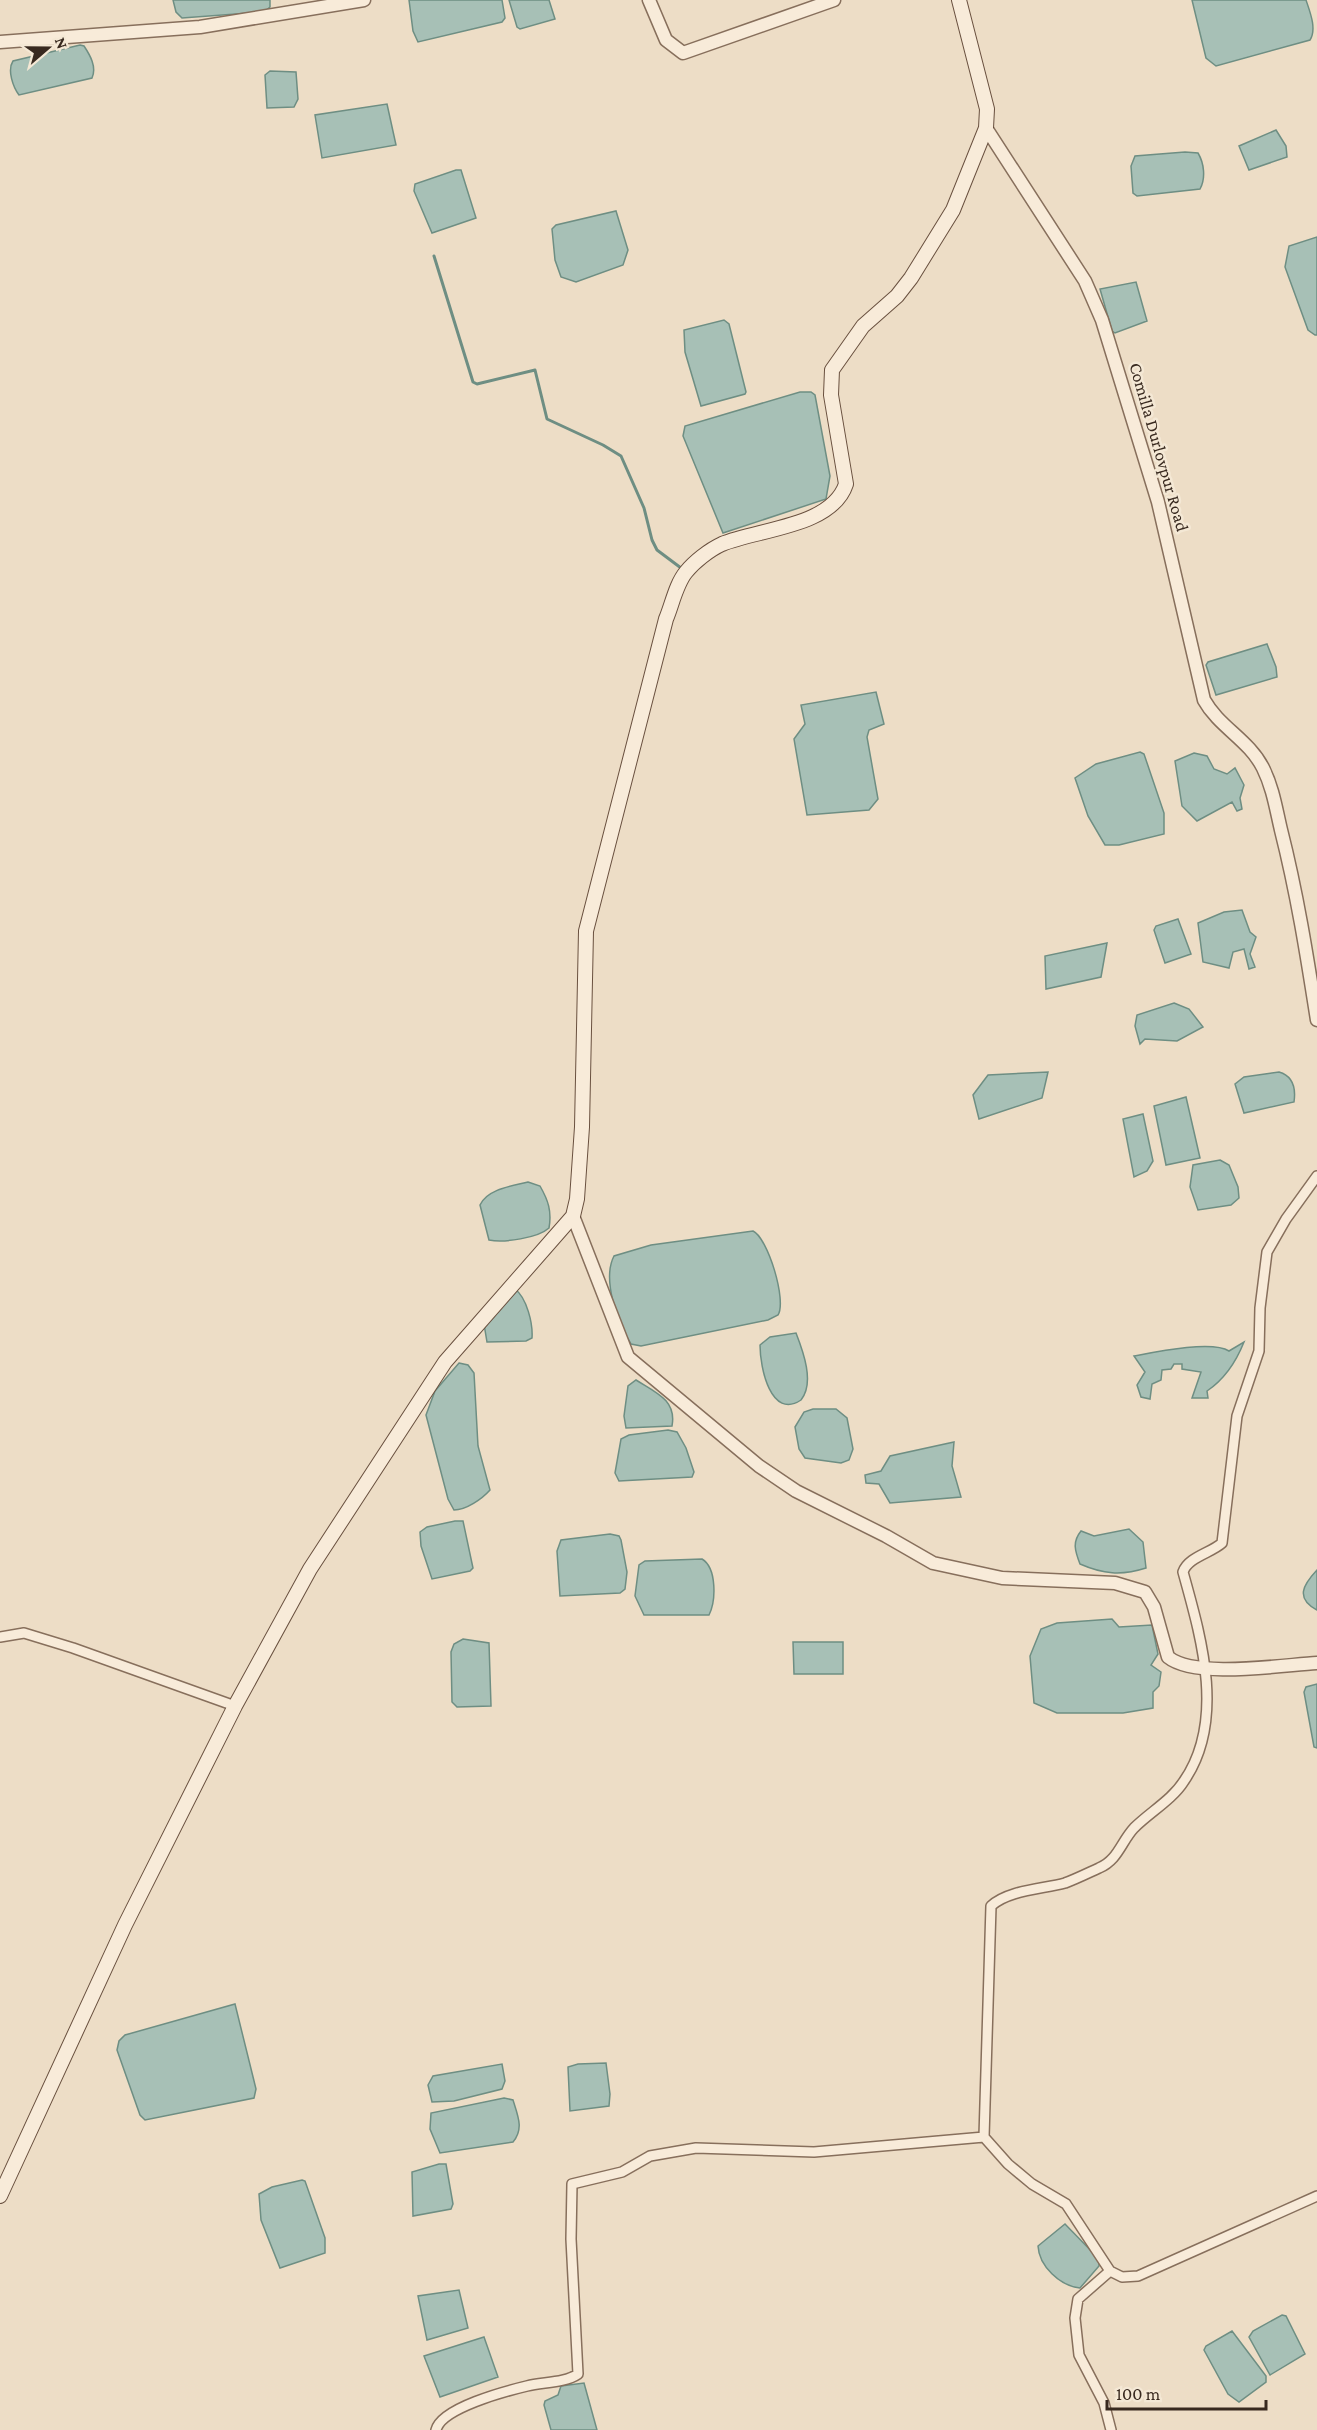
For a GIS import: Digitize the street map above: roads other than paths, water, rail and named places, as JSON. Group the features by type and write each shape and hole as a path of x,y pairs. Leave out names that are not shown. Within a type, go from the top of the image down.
{"main road":[{"path":"0,2196 125,1925 235,1706 310,1569 445,1362 573,1216 577,1198 582,1127 586,931 666,619 684,574 708,553 721,545 797,523 828,507 841,497 846,484 831,394 832,370 863,326 897,296 911,278 953,210 986,128 987,109 959,0"}],"street":[{"path":"0,42 200,27 364,0"},
{"path":"649,0 666,40 683,53 834,0"},
{"name":"Comilla Durlovpur Road","path":"986,128 1085,281 1117,364 1158,502 1204,700 1218,720 1240,737 1257,756 1270,782 1290,865 1317,1020"},
{"path":"1317,1176 1286,1219 1267,1252 1260,1308 1259,1351 1237,1416 1222,1542 1213,1551 1189,1562 1183,1572 1205,1668 1207,1709 1204,1731 1192,1766 1184,1782 1172,1796 1133,1829 1116,1856 1102,1867 1067,1882 1002,1898 989,1910 988,2061 984,2137 1008,2164 1032,2184 1066,2204 1110,2271 1122,2277 1138,2276 1317,2196"},
{"path":"573,1216 628,1357 759,1466 796,1491 886,1536 933,1563 1002,1578 1115,1583 1145,1592 1154,1607 1168,1657 1184,1666 1205,1668 1317,1664"},
{"path":"0,1637 24,1633 73,1648 235,1706"},
{"path":"436,2430 437,2424 446,2415 477,2402 578,2374 571,2239 572,2184 622,2172 650,2156 696,2148 814,2152 984,2137"},
{"path":"1110,2271 1078,2299 1074,2318 1079,2355 1104,2403 1111,2430"}],"waterway":[{"path":"434,256 473,382 477,384 535,370 547,419 621,456 644,508 652,540 657,550 681,568"}]}
